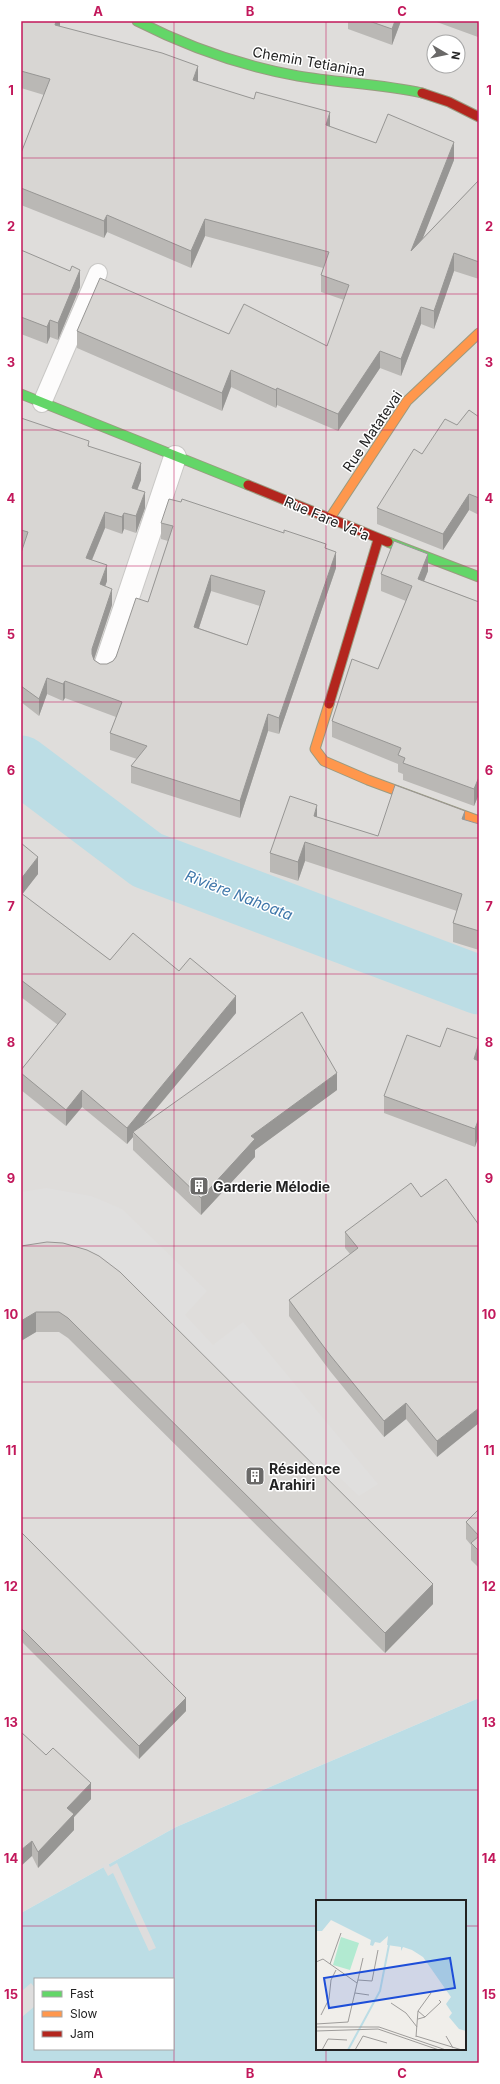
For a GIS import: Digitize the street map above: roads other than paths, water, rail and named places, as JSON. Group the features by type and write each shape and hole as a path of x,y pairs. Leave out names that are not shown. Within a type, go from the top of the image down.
{"street":[{"name":"Chemin Tetianina","path":"137,21 198,49 236,62 282,73 418,92 450,102 479,117"},
{"name":"Rue Matatevai","path":"330,518 407,400 479,333"},
{"name":"Rue Fare Va'a","path":"21,394 330,518 378,540 408,548 479,577"},
{"path":"104,668 175,457"},
{"path":"378,540 315,749 324,761 368,780 479,821"}],"lane":[{"path":"42,403 98,273"}],"water":[{"path":"479,1698 479,2063 21,2063 21,1913 176,1827"}],"waterway":[{"name":"Rivière Nahoata","path":"21,765 147,860 479,985"}],"place":[{"name":"Garderie Mélodie","path":"199,1186"},
{"name":"Résidence Arahiri","path":"255,1476"}]}
